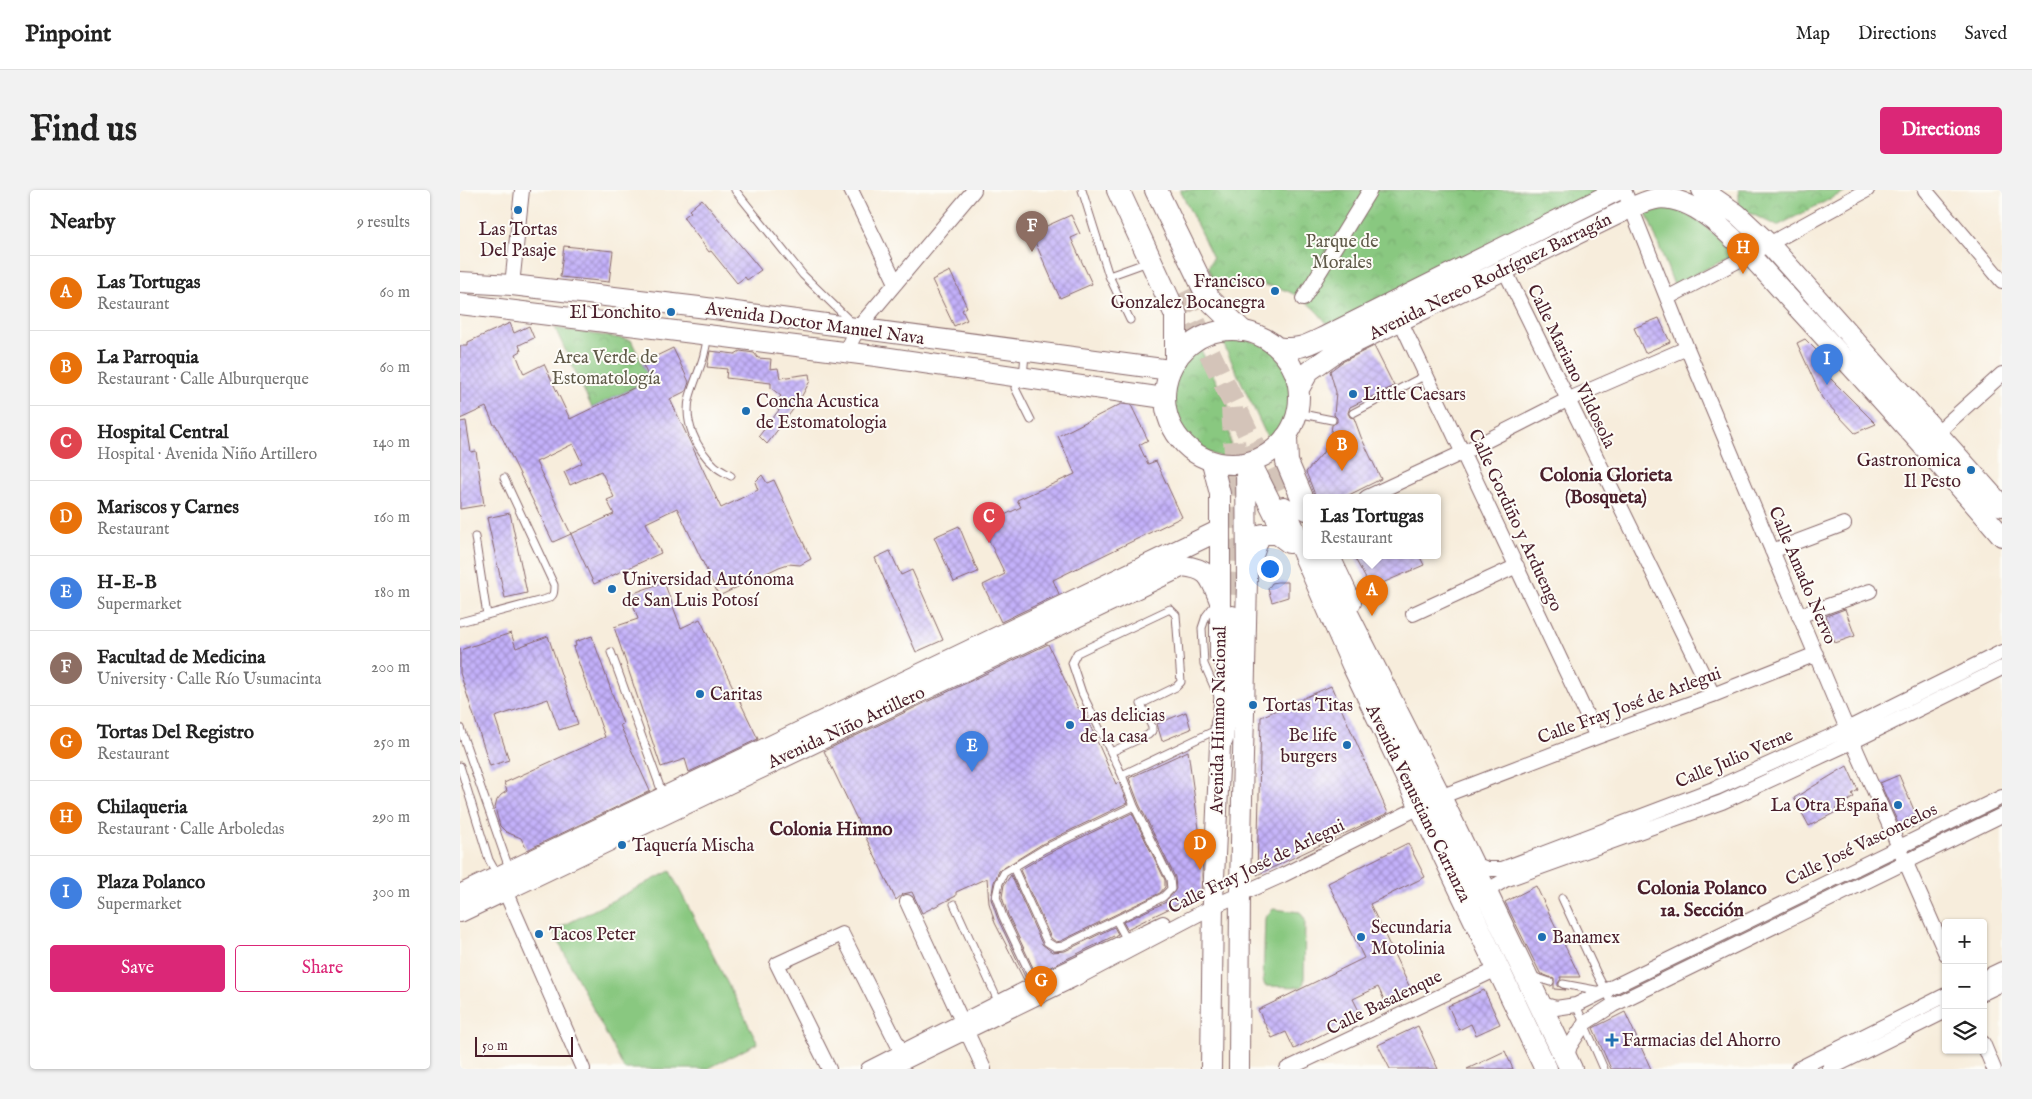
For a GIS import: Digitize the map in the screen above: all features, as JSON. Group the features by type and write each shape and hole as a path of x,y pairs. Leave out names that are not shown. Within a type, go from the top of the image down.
{"main road":[{"path":"1118,190 1176,315 1173,364 1164,398 1168,419 1178,438 1193,452 1212,462 1229,465 1248,463 1270,454 1286,438 1296,420 1300,387 1290,361 1277,347 1261,336 1241,330 1222,330 1204,335 1188,345 1173,364"},
{"path":"1129,190 1185,291 1144,190"},
{"path":"1156,190 1209,299 1241,330"},
{"name":"Avenida Nereo Rodríguez Barragán","path":"1277,347 1290,349 1302,347 1328,336 1618,190"},
{"name":"Avenida Nereo Rodríguez Barragán","path":"1702,190 1738,214 1768,243 1930,439 2002,536"},
{"name":"Avenida Nereo Rodríguez Barragán","path":"1300,387 1309,371 1336,352 1504,269 1627,199 1659,197 1685,203 1716,222 1930,439 2002,506"},
{"name":"Avenida Doctor Manuel Nava","path":"460,282 512,285 699,307 1025,350 1173,364"},
{"name":"Avenida Doctor Manuel Nava","path":"460,304 1164,398"},
{"path":"1286,438 1287,462 1298,539 1303,553"},
{"name":"Avenida Himno Nacional","path":"1211,1069 1214,903 1221,733 1220,494 1212,462"},
{"path":"1248,463 1298,539"},
{"name":"Avenida Himno Nacional","path":"1239,1069 1240,891 1248,463"},
{"name":"Avenida Venustiano Carranza","path":"1294,507 1303,527"},
{"name":"Avenida Niño Artillero","path":"460,912 507,881 920,683 1220,530"},
{"path":"1247,580 1259,538 1263,534 1277,534 1298,539"},
{"path":"1305,559 1328,625 1363,663"},
{"name":"Avenida Venustiano Carranza","path":"1317,559 1363,663 1430,801 1497,969 1561,1066"},
{"name":"Avenida Venustiano Carranza","path":"1319,559 1363,663"},
{"path":"1330,559 1356,614 1363,663"},
{"name":"Avenida Niño Artillero","path":"920,683 1183,566 1205,571 1219,599"},
{"path":"1221,733 1232,617"},
{"name":"Avenida Venustiano Carranza","path":"1430,801 1472,863 1538,1002 1561,1066"},
{"name":"Avenida Niño Artillero","path":"460,895 507,881"},
{"path":"1240,1045 1254,1069"}],"street":[{"path":"512,285 522,190"},
{"path":"851,190 896,283"},
{"path":"845,354 858,328 974,190"},
{"path":"1303,300 1370,190"},
{"path":"1667,298 1867,190"},
{"path":"1925,190 2002,281"},
{"name":"Calle Amado Nervo","path":"1627,199 1687,348 1849,735 1942,945"},
{"name":"Calle Mariano Vildosola","path":"1504,269 1713,695"},
{"name":"Calle Gordiño y Arduengo","path":"1400,320 1597,736"},
{"path":"1373,494 1464,452 1567,400 1687,348"},
{"path":"1930,439 2002,374"},
{"path":"1772,551 1844,524"},
{"path":"1413,614 1516,566"},
{"path":"1799,616 1870,591"},
{"name":"Calle Julio Verne","path":"1472,863 1487,870 1502,869 1618,832 1707,807 1981,670 2002,652"},
{"name":"Calle Fray José de Arlegui","path":"868,1069 904,1056 1214,903 1430,801 1597,736 1713,695 1816,654"},
{"name":"Calle Julio Verne","path":"1981,670 2002,668"},
{"name":"Calle Julio Verne","path":"1488,899 1493,887 1505,880 1618,832 1702,793 1849,735"},
{"path":"1702,793 1707,807"},
{"name":"Calle José Vasconcelos","path":"1538,1002 1556,1008 1576,1005 2002,797"},
{"path":"1983,806 1996,818"},
{"name":"Calle José Vasconcelos","path":"1561,1066 1570,1046 1585,1023 1613,1005 1996,818"},
{"path":"1923,835 1931,850"},
{"path":"507,881 583,1069"},
{"path":"1790,900 1797,915"},
{"path":"906,902 984,1069"},
{"path":"829,1069 777,964 842,934 904,1056"},
{"path":"1688,951 1693,966"},
{"name":"Calle Basalenque","path":"1287,1069 1497,969"},
{"path":"1987,976 2002,969"},
{"name":"Calle Fray José de Arlegui","path":"965,1026 999,1003 1035,984 1071,974"},
{"path":"1987,991 2002,984"},
{"path":"1798,1069 1825,1065 1877,1037 1942,997"},
{"path":"1877,1037 1942,1013"},
{"path":"1987,1052 1994,1069"},
{"name":"Calle Fray José de Arlegui","path":"890,1069 904,1056"}],"lane":[{"path":"736,190 803,275 826,300 858,328"},
{"path":"1082,190 1109,276 1130,320"},
{"path":"1109,276 1151,261"},
{"path":"707,336 706,351 690,398 688,413 692,433 702,450 715,466 731,476"},
{"path":"1025,350 1023,378 1015,388 1031,420"},
{"path":"1353,412 1426,375"},
{"path":"1297,413 1332,420"},
{"path":"460,622 551,598 554,593 554,585 504,478"},
{"path":"475,537 487,615"},
{"path":"1013,867 1047,942 1054,947 1063,946 1163,897 1171,889 1170,879 1082,693 1072,664 1073,658 1077,654 1170,608 1176,615 1181,682 1176,687 1141,704 1152,727 1152,731 1148,735 1111,752"},
{"path":"610,652 667,804"},
{"path":"460,728 463,749 507,881"},
{"path":"1122,775 1221,733"},
{"path":"460,766 489,860 507,881"},
{"path":"1035,984 1003,917 996,897 999,883 1004,873 1044,849 1134,806"},
{"path":"1562,898 1613,1005"},
{"path":"954,904 999,1003"},
{"path":"1116,920 1129,945"},
{"path":"1525,974 1550,982"},
{"path":"1564,984 1606,991"},
{"path":"1576,1005 1604,1069"}],"green space":[{"name":"Parque de Morales","path":"1180,190 1605,190 1330,328 1307,303 1281,289 1267,285 1251,285 1218,290 1208,268 1213,258"},
{"path":"1739,190 1848,190 1777,226 1739,208"},
{"path":"1664,202 1703,224 1736,254 1674,285 1644,207"},
{"name":"Area Verde de Estomatología","path":"555,328 631,340 650,380 592,408"},
{"path":"1226,337 1238,338 1263,345 1277,355 1286,370 1292,390 1291,410 1283,427 1270,443 1221,339"},
{"path":"1200,348 1228,405 1231,458 1211,454 1189,440 1178,424 1174,412 1172,387 1175,374 1189,354"},
{"path":"670,871 758,1043 707,1069 624,1069 553,931"},
{"path":"1273,909 1300,912 1305,920 1304,982 1302,987 1265,986 1263,980 1265,918"}],"building":[{"path":"702,199 761,270 747,280 745,277 737,283 711,251 709,252 686,221 684,217 691,212 689,210"},
{"path":"1071,215 1080,234 1071,238 1092,284 1060,298 1031,233"},
{"path":"564,246 613,251 609,282 560,277"},
{"path":"950,271 967,307 962,310 967,320 954,326 932,280"},
{"path":"1659,318 1670,342 1645,353 1634,328"},
{"path":"510,323 514,333 529,326 534,338 519,345 521,351 516,354 524,374 544,364 570,419 650,380 642,363 673,348 689,382 686,391 670,399 721,508 758,490 755,482 762,475 767,483 774,480 811,559 800,565 788,564 779,567 719,596 677,508 646,523 661,553 594,584 571,534 553,542 486,407 460,419 460,346 468,346 468,342","holes":["573,444 582,463 564,472 570,485 601,471 614,497 607,500 614,514 571,534 536,462"]},
{"path":"1805,339 1832,366 1825,373 1876,424 1855,433 1822,398 1797,343"},
{"path":"1374,346 1394,386 1350,407 1348,413 1350,417 1354,418 1381,479 1351,494 1315,494 1306,472 1322,454 1330,440 1332,425 1337,422 1337,418 1334,415 1336,392 1330,371 1342,362"},
{"path":"710,351 735,354 740,351 754,353 758,358 771,359 770,369 778,368 780,378 809,374 810,381 798,403 767,444 759,436 779,410 773,405 781,396 771,388 771,383 726,378 727,369 707,367"},
{"path":"1121,404 1131,405 1148,440 1139,445 1148,464 1156,461 1182,517 1053,580 1059,594 1001,622 983,585 1005,574 982,526 1021,507 1017,500 1075,474 1058,436"},
{"path":"466,421 471,452 476,451 484,505 460,509 460,422"},
{"path":"510,513 527,593 505,598 487,518"},
{"path":"959,526 978,572 954,582 934,537"},
{"path":"890,551 901,575 912,570 943,640 916,652 875,558"},
{"path":"1355,559 1421,559 1424,565 1371,588"},
{"name":"Caritas","path":"664,582 681,628 700,619 758,739 689,772 685,759 661,767 614,627 638,619 633,604 637,603 634,593"},
{"path":"1288,582 1288,597 1272,602 1268,589 1272,583"},
{"path":"1845,609 1855,636 1835,643 1826,616"},
{"path":"511,633 516,648 548,636 578,724 559,730 548,699 495,717 509,760 490,766 460,673 460,650"},
{"path":"592,636 623,724 620,725 650,791 527,850 521,838 506,832 500,826 495,808 497,800 507,791 504,783 605,737 573,647 576,646 575,642"},
{"path":"1048,644 1078,708 1082,707 1116,784 1119,782 1127,803 1042,844 999,871 994,882 991,899 998,919 1026,979 1024,980 995,923 989,903 987,878 956,892 956,896 922,913 912,892 903,894 896,900 824,751"},
{"path":"1331,686 1388,813 1257,875 1261,717"},
{"path":"1186,712 1191,729 1162,741 1157,724"},
{"path":"1188,751 1203,857 1201,893 1127,929 1123,922 1166,902 1176,889 1175,877 1139,804 1129,778"},
{"path":"1847,766 1858,790 1852,794 1854,797 1835,809 1836,812 1809,826 1794,798"},
{"name":"La Otra España","path":"1899,775 1920,824 1902,832 1880,783"},
{"path":"1132,813 1165,880 1165,887 1160,893 1056,942 1051,938 1020,870 1047,854"},
{"path":"1408,843 1425,877 1370,904 1413,994 1387,1006 1378,987 1353,999 1361,1015 1294,1049 1286,1032 1272,1038 1258,1010 1364,958 1328,883"},
{"path":"1011,875 1042,944 1052,952 1065,951 1114,927 1118,934 1036,974 1008,915 1002,897 1004,885"},
{"name":"Banamex","path":"1536,886 1580,977 1560,977 1558,986 1566,990 1554,989 1554,979 1540,973 1505,902"},
{"path":"1484,990 1500,1024 1476,1035 1471,1024 1459,1030 1448,1006"},
{"path":"1625,1012 1651,1069 1611,1069 1593,1028"},
{"path":"1418,1026 1438,1069 1390,1069 1378,1045"},
{"path":"1505,1051 1513,1069 1467,1069"}],"tunnel":[{"path":"1181,293 1282,504"},
{"path":"1232,408 1237,485 1232,617"}],"place":[{"name":"Las Tortas Del Pasaje","path":"518,210"},
{"name":"Facultad de Medicina","path":"1032,252"},
{"name":"Chilaqueria","path":"1743,274"},
{"name":"Francisco Gonzalez Bocanegra","path":"1275,291"},
{"name":"El Lonchito","path":"671,312"},
{"name":"Plaza Polanco","path":"1827,385"},
{"name":"Little Caesars","path":"1353,394"},
{"name":"Concha Acustica de Estomatologia","path":"746,411"},
{"name":"Gastronomica Il Pesto","path":"1971,470"},
{"name":"La Parroquia","path":"1342,471"},
{"name":"Hospital Central","path":"989,543"},
{"name":"Universidad Autónoma de San Luis Potosí","path":"612,589"},
{"name":"Las Tortugas","path":"1372,616"},
{"name":"Caritas","path":"700,694"},
{"name":"Tortas Titas","path":"1253,705"},
{"name":"Las delicias de la casa","path":"1070,725"},
{"name":"Be life burgers","path":"1347,745"},
{"name":"H-E-B","path":"972,772"},
{"name":"La Otra España","path":"1898,805"},
{"name":"Taquería Mischa","path":"622,845"},
{"name":"Mariscos y Carnes","path":"1200,870"},
{"name":"Tacos Peter","path":"539,934"},
{"name":"Secundaria Motolinia","path":"1361,937"},
{"name":"Banamex","path":"1542,937"},
{"name":"Tortas Del Registro","path":"1041,1007"},
{"name":"Farmacias del Ahorro","path":"1612,1040"}],"district":[{"name":"Colonia Glorieta (Bosqueta)","path":"1606,485"},
{"name":"Colonia Himno","path":"831,828"},
{"name":"Colonia Polanco 1a. Sección","path":"1702,898"}]}
